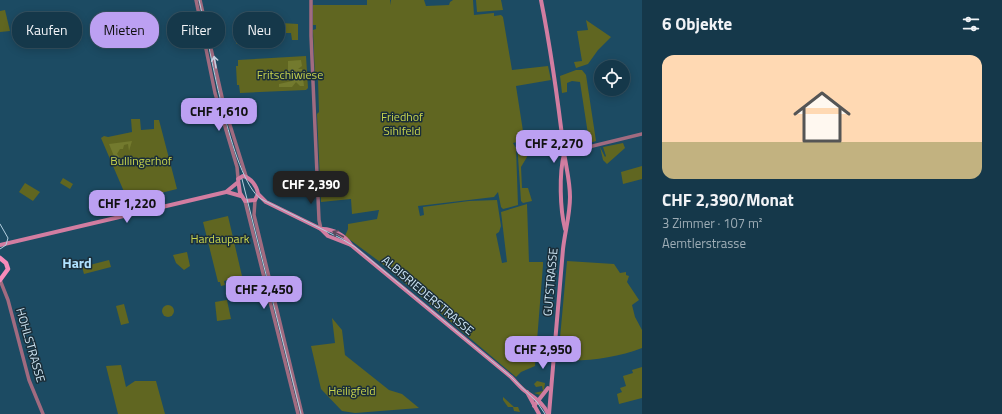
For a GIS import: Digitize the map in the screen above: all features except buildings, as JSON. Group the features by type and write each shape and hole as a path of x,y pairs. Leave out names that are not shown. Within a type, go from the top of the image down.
{"main road":[{"name":"GUTSTRASSE","path":"541,0 555,75 564,153 570,180 569,217 565,229 550,384 549,414"},
{"name":"GUTSTRASSE","path":"564,153 562,162 562,188 563,221 565,229"},
{"path":"226,192 238,180 246,176"},
{"name":"ALBISRIEDERSTRASSE","path":"246,176 254,184 258,194 266,202"},
{"path":"238,180 242,197"},
{"path":"1,246 226,192 235,193 242,197 245,201"},
{"path":"255,200 258,194"},
{"name":"ALBISRIEDERSTRASSE","path":"245,201 255,200 266,202 321,229 328,229 341,235 527,392 539,400 549,414"},
{"path":"0,258 7,264 7,272 0,280"},
{"name":"GUTSTRASSE","path":"534,406 545,395 550,384"},
{"name":"ALBISRIEDERSTRASSE","path":"527,392 539,414"}],"street":[{"path":"196,0 215,90 237,167 238,180"},
{"path":"200,0 224,106 246,176"},
{"path":"311,0 311,50 319,220 321,229"},
{"path":"564,153 642,134"},
{"path":"255,200 254,215 302,414"},
{"path":"245,201 298,414"},
{"name":"HOHLSTRASSE","path":"0,280 8,300 29,380 43,414"}],"green space":[{"name":"Friedhof Sihlfeld","path":"367,0 390,0 391,5 391,0 424,0 426,6 449,5 453,0 473,0 474,15 494,13 494,16 501,15 503,17 512,70 548,66 551,80 516,86 527,157 521,167 522,188 528,188 532,201 523,203 521,201 517,142 513,143 516,148 518,205 503,209 501,207 498,192 494,197 418,206 420,216 424,215 423,207 469,201 497,200 501,226 499,232 496,234 502,263 507,262 501,212 527,204 529,262 543,262 543,265 535,366 521,372 516,377 380,262 345,236 348,229 348,224 377,219 379,210 352,214 351,199 321,202 317,114 319,112 318,79 315,77 313,30 316,29 316,25 313,25 313,5 367,5"},
{"path":"476,0 501,0 503,10 477,12"},
{"path":"5,10 10,31 0,32 0,11"},
{"path":"586,20 611,37 598,50 588,64 576,68 574,62 582,61 577,31 588,30"},
{"path":"285,23 298,24 298,40 292,40 291,33 285,33"},
{"name":"Fritschiwiese","path":"306,56 308,88 306,90 240,93 239,85 237,85 236,66 238,66 238,60"},
{"path":"301,60 302,66 298,69 302,69 304,86 300,86 296,82 292,87 279,87 279,84 292,81 295,75 293,73 288,73 288,61"},
{"path":"576,70 582,70 586,75 596,141 583,145 582,142 589,141 580,82 572,81 567,83 567,92 562,93 560,76"},
{"name":"Bullingerhof","path":"131,119 140,119 141,130 154,129 154,120 159,120 177,189 128,201 101,138 104,136 108,137 132,132"},
{"name":"Bullingerhof","path":"132,141 129,151 128,144 124,145 123,149 120,149 117,154 121,159 126,157 118,166 109,144"},
{"path":"623,143 625,148 607,164 603,160 600,147 605,157 603,147"},
{"path":"642,166 642,179 623,184 621,172"},
{"path":"63,178 73,184 70,189 60,183"},
{"path":"25,183 40,192 33,201 19,192"},
{"name":"Hardaupark","path":"228,216 242,276 224,281 225,285 221,286 220,282 218,282 203,222"},
{"path":"187,252 190,266 184,270 176,263 173,255"},
{"path":"109,260 111,267 84,274 82,267"},
{"path":"567,261 614,264 620,273 626,272 626,275 629,276 627,282 639,300 632,305 635,317 642,330 642,348 601,358 558,360"},
{"path":"227,300 231,319 217,321 215,302"},
{"path":"124,304 129,323 121,325 116,306"},
{"path":"166,305 170,305 174,311 170,317 166,317 162,313 162,309"},
{"name":"Heiligfeld","path":"332,318 342,330 345,355 389,390 402,394 419,408 355,413 342,411 321,389 311,346 335,343"},
{"path":"121,365 126,387 135,381 156,381 165,414 118,414 106,366"},
{"path":"642,367 642,398 619,404 617,394 622,392 620,388 626,386 623,376 633,373 632,370"},
{"path":"537,381 545,383 544,390 540,395 534,393 543,391 542,386 536,387 534,384"},
{"path":"503,397 514,407 518,407 520,412 514,411 513,407 508,407 503,400"}],"tram line":[{"path":"199,0 230,137 250,186 261,199 342,239 355,247 510,376 537,402 545,414"},
{"path":"242,179 301,414"},
{"path":"0,224 8,238 6,245 0,249"}],"district":[{"name":"Hard","path":"77,262"}]}
